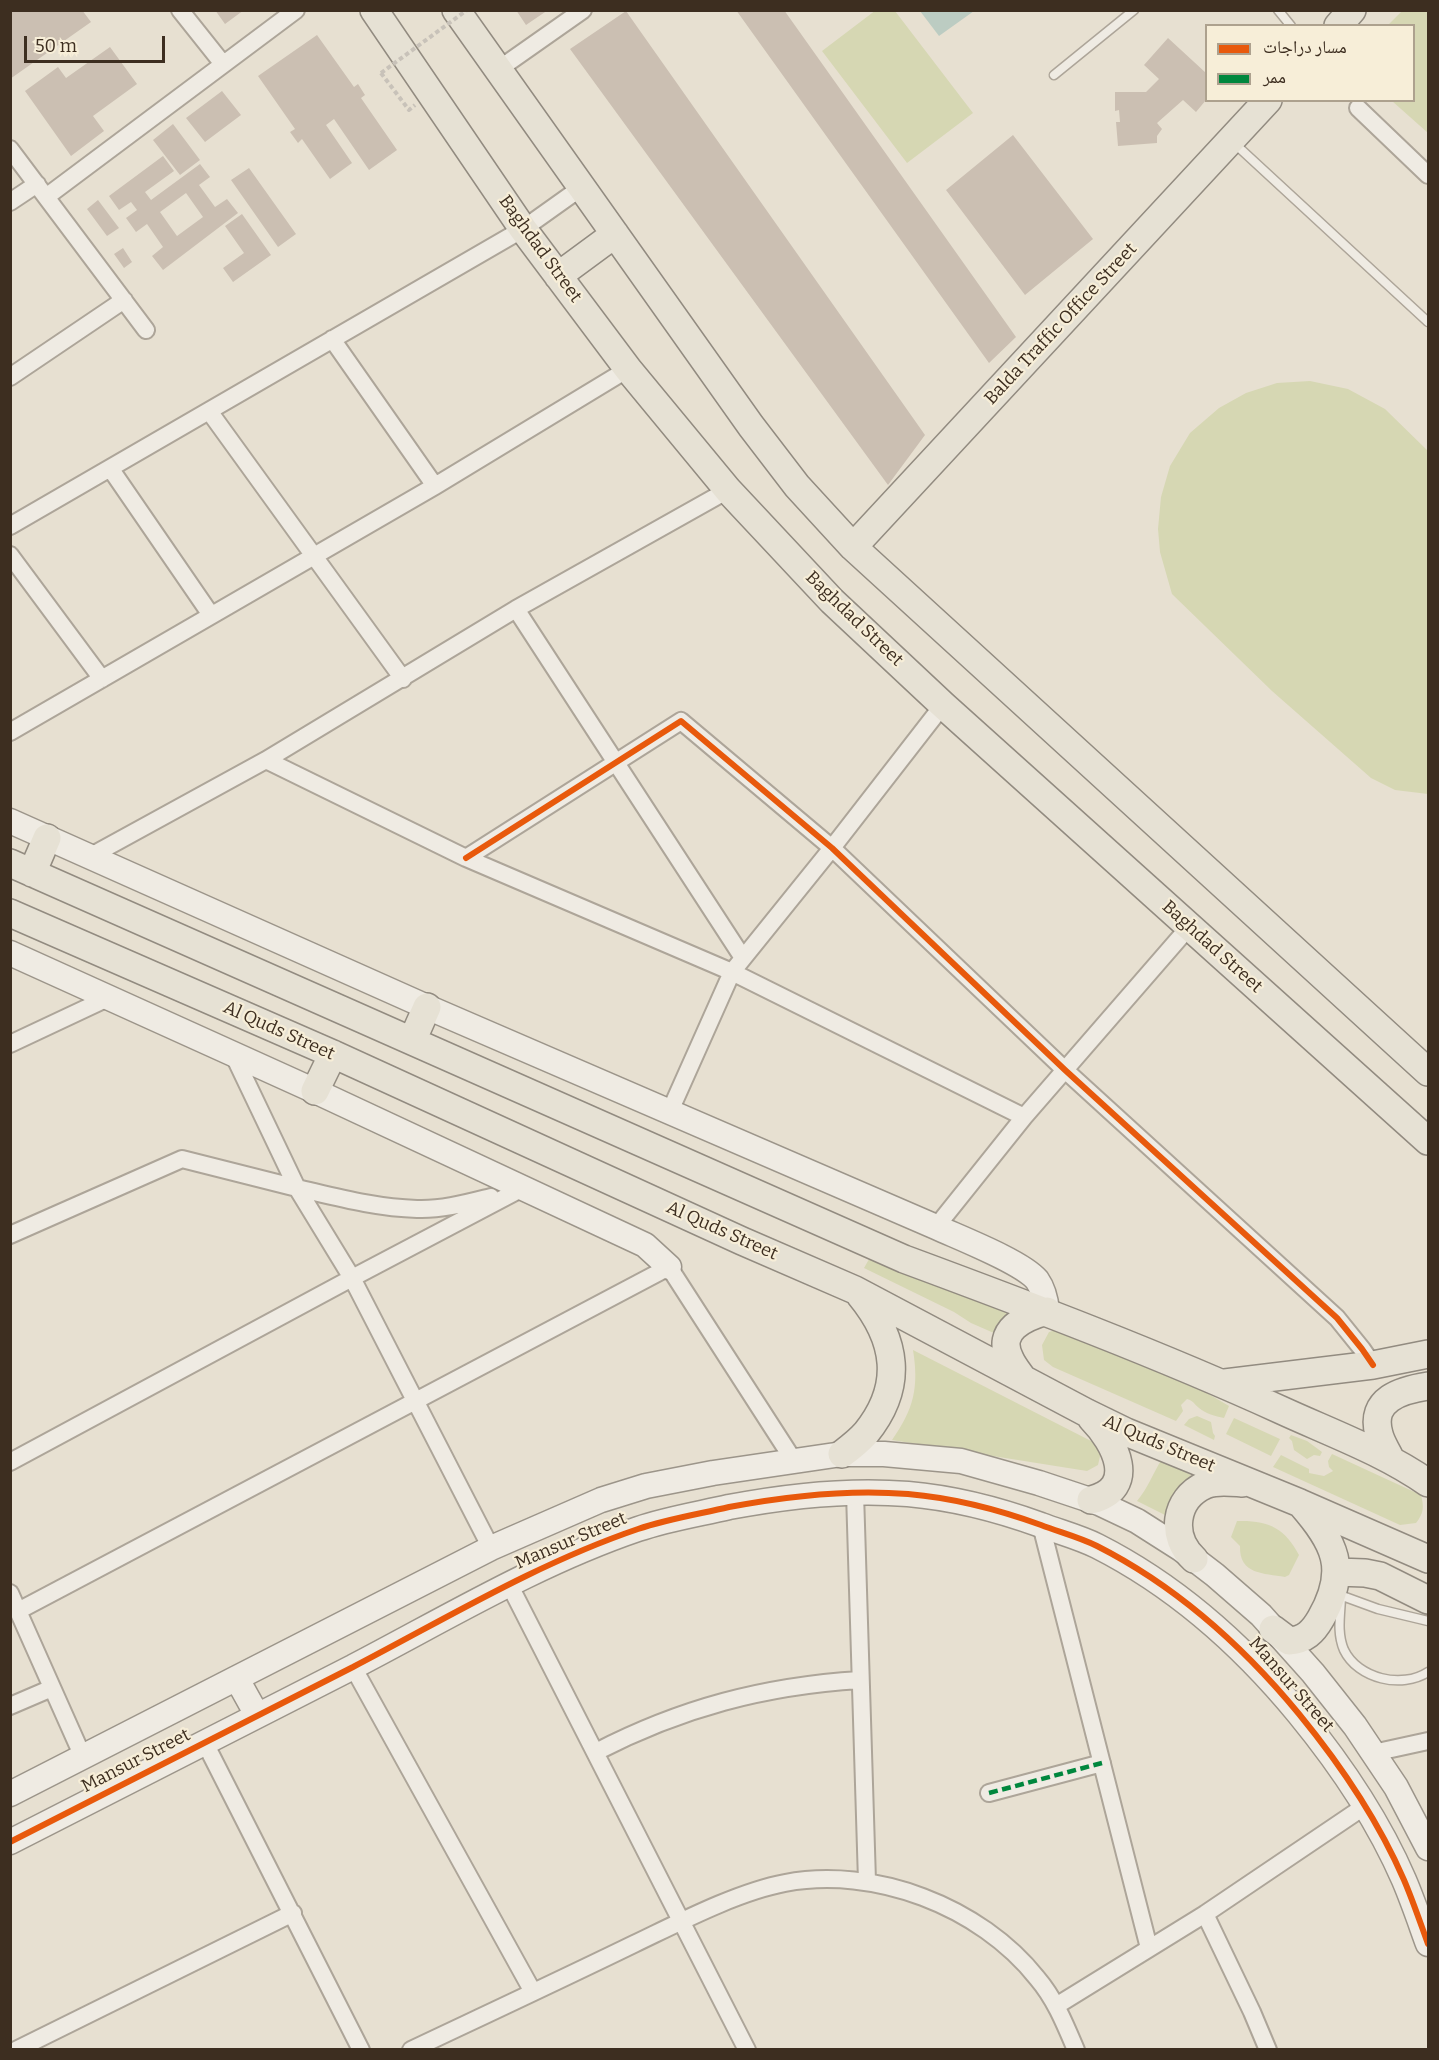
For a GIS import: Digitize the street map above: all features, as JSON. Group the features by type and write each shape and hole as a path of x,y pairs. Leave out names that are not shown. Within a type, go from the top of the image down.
{"main road":[{"name":"Baghdad Street","path":"374,10 523,229 628,369 728,490 832,601 943,705 1428,1142"},
{"path":"456,10 751,426 797,486 853,547 1428,1072"},
{"path":"1340,24 1352,10"},
{"name":"Balda Traffic Office Street","path":"853,547 1266,102"},
{"path":"558,276 615,234"},
{"path":"47,838 21,868 904,1259 1047,1311 1222,1383 1391,1460 1428,1483"},
{"name":"Al Quds Street","path":"10,913 333,1054 742,1241 855,1290 1126,1432 1300,1503 1428,1559"},
{"path":"412,1041 427,1007"},
{"path":"315,1091 333,1054"},
{"path":"842,1454 865,1434 886,1401 891,1383 892,1365 889,1347 882,1328 874,1312 855,1290"},
{"path":"1023,1379 1008,1357 1006,1342 1009,1332 1031,1315 1047,1311"},
{"path":"1222,1383 1373,1365 1428,1354"},
{"path":"1391,1460 1379,1435 1377,1420 1380,1409 1385,1400 1400,1393 1428,1386"},
{"path":"1087,1413 1110,1439 1119,1469 1108,1493 1092,1500"},
{"path":"1194,1559 1186,1552 1177,1526 1179,1513 1186,1501 1195,1490 1207,1484 1251,1483"},
{"path":"1273,1629 1289,1641 1307,1636 1320,1621 1337,1587 1334,1558 1325,1537 1312,1516 1300,1503"},
{"path":"1337,1587 1380,1576 1428,1600"}],"street":[{"path":"180,10 224,64"},
{"path":"10,202 41,190 224,64 296,10"},
{"path":"498,69 583,10"},
{"path":"1358,108 1428,175"},
{"path":"10,149 146,330"},
{"path":"10,526 523,229 582,187"},
{"path":"10,377 124,300"},
{"path":"333,339 435,486"},
{"path":"10,732 435,486 628,369"},
{"path":"209,411 403,679"},
{"path":"110,468 211,615"},
{"path":"89,857 266,760 516,609 728,490"},
{"path":"10,555 102,679"},
{"path":"516,609 742,958"},
{"path":"670,1111 732,972 832,849 943,705"},
{"path":"466,858 681,722 832,849 1065,1070 1337,1318 1373,1365"},
{"path":"266,760 466,858 732,972 1024,1117"},
{"path":"10,821 427,1007 936,1227 1028,1272 1042,1290 1047,1311"},
{"path":"936,1227 1024,1117 1189,927"},
{"path":"10,953 315,1091 645,1245 669,1267 794,1461"},
{"path":"10,1044 110,997"},
{"path":"234,1056 297,1188 352,1278 491,1548"},
{"path":"10,1235 182,1159 297,1188 382,1206 419,1209 457,1206 521,1189"},
{"path":"10,1462 521,1189"},
{"path":"18,1611 669,1267"},
{"name":"Mansur Street","path":"10,1794 491,1548 601,1500 646,1486 794,1461 842,1454 885,1454 961,1461 1092,1500 1137,1521 1194,1559 1215,1575 1273,1629 1313,1673 1355,1726 1396,1787 1428,1848"},
{"path":"855,1493 867,1881"},
{"name":"Mansur Street","path":"10,1842 353,1667 509,1584 584,1549 642,1528 758,1502 808,1495 906,1493 1000,1510 1096,1546 1147,1575 1192,1607 1229,1638 1273,1682 1322,1742 1365,1806 1404,1880 1428,1944"},
{"path":"1041,1525 1149,1948"},
{"path":"509,1584 747,2049"},
{"path":"10,1593 83,1757"},
{"path":"353,1667 533,1992"},
{"path":"237,1679 257,1715"},
{"path":"596,1752 658,1723 724,1701 791,1687 860,1680"},
{"path":"10,1706 52,1688"},
{"path":"1373,1753 1428,1741"},
{"path":"205,1743 361,2049"},
{"path":"989,1793 1102,1763"},
{"path":"1056,2006 1205,1914 1365,1806"},
{"path":"411,2049 682,1922 766,1887 824,1878 867,1881 936,1904 981,1926 1021,1960 1036,1977 1056,2006 1076,2049"},
{"path":"16,2049 292,1913"},
{"path":"1205,1914 1268,2049"}],"lane":[{"path":"1054,75 1134,10"},
{"path":"1278,10 1289,24"},
{"path":"1231,141 1428,322"},
{"path":"1337,1587 1378,1609 1428,1621"},
{"path":"1337,1587 1340,1637 1352,1661 1375,1677 1389,1680 1406,1680 1424,1675 1428,1671"}],"path":[{"path":"409,110 381,73 467,10"}],"green space":[{"path":"876,10 895,11 973,113 907,163 822,51"},
{"path":"1403,10 1428,11 1428,133 1393,102 1415,102 1415,24 1389,24"},
{"path":"1310,381 1348,389 1385,409 1428,451 1428,794 1395,790 1371,778 1272,691 1172,594 1160,552 1158,529 1161,497 1170,466 1190,433 1219,408 1246,393 1277,383"},
{"path":"872,1254 1012,1313 1003,1337 864,1268"},
{"path":"1067,1330 1200,1389 1229,1406 1224,1418 1205,1412 1187,1399 1181,1405 1183,1411 1176,1421 1053,1367 1044,1360 1042,1345 1049,1332"},
{"path":"913,1350 1093,1442 1101,1452 1098,1465 1087,1471 892,1440 910,1408 913,1397 915,1363"},
{"path":"1197,1416 1211,1422 1214,1440 1184,1425 1189,1419"},
{"path":"1234,1418 1280,1439 1271,1456 1226,1434"},
{"path":"1291,1435 1307,1441 1322,1452 1320,1456 1314,1455 1307,1459 1294,1450 1289,1438"},
{"path":"1332,1454 1421,1495 1423,1510 1416,1523 1400,1525 1273,1467 1281,1455 1309,1469 1309,1473 1324,1476 1333,1471 1328,1461"},
{"path":"1162,1459 1191,1475 1167,1516 1137,1501"},
{"path":"1237,1521 1267,1524 1288,1538 1299,1555 1289,1575 1285,1577 1254,1571 1244,1563 1240,1546 1231,1537"}],"shaded area":[{"path":"920,11 974,11 939,36"}],"building":[{"path":"10,10 82,10 91,22 10,79"},
{"path":"215,10 244,10 225,24"},
{"path":"516,10 548,10 526,25"},
{"path":"736,10 784,10 1016,337 989,363"},
{"path":"626,11 925,435 888,485 570,49"},
{"path":"317,35 354,87 358,84 365,95 361,98 397,150 369,170 334,119 326,125 352,163 330,179 302,139 298,143 290,132 295,129 258,76"},
{"path":"1168,38 1205,72 1205,101 1196,112 1183,100 1157,123 1162,129 1157,136 1157,143 1118,146 1116,122 1120,122 1119,110 1115,111 1115,92 1146,92 1159,79 1144,65"},
{"path":"110,47 137,84 93,116 104,131 71,156 25,91 58,67 66,78"},
{"path":"222,91 241,115 205,142 186,118"},
{"path":"173,124 200,160 180,175 153,140"},
{"path":"1013,135 1093,239 1025,295 946,190"},
{"path":"163,156 174,171 145,192 151,200 200,164 210,177 199,185 215,207 227,199 238,213 163,270 152,256 163,247 147,224 136,232 126,218 137,210 131,202 119,210 109,196","holes":["186,193 203,217 177,236 160,212"]},
{"path":"249,168 296,234 278,247 231,180"},
{"path":"98,200 119,228 107,236 87,209"},
{"path":"242,214 271,255 233,282 223,268 244,253 225,226"},
{"path":"123,248 132,262 124,268 114,254"}],"marked path":[{"path":"989,1793 1102,1763"}],"cycle path":[{"path":"466,858 681,721 832,848 1065,1070 1337,1318 1373,1365"},
{"path":"10,1842 353,1667 493,1592 601,1543 660,1522 751,1503 841,1493 908,1494 959,1501 992,1509 1076,1537 1126,1562 1181,1599 1207,1620 1277,1689 1314,1733 1343,1773 1370,1814 1394,1858 1428,1944"}]}
